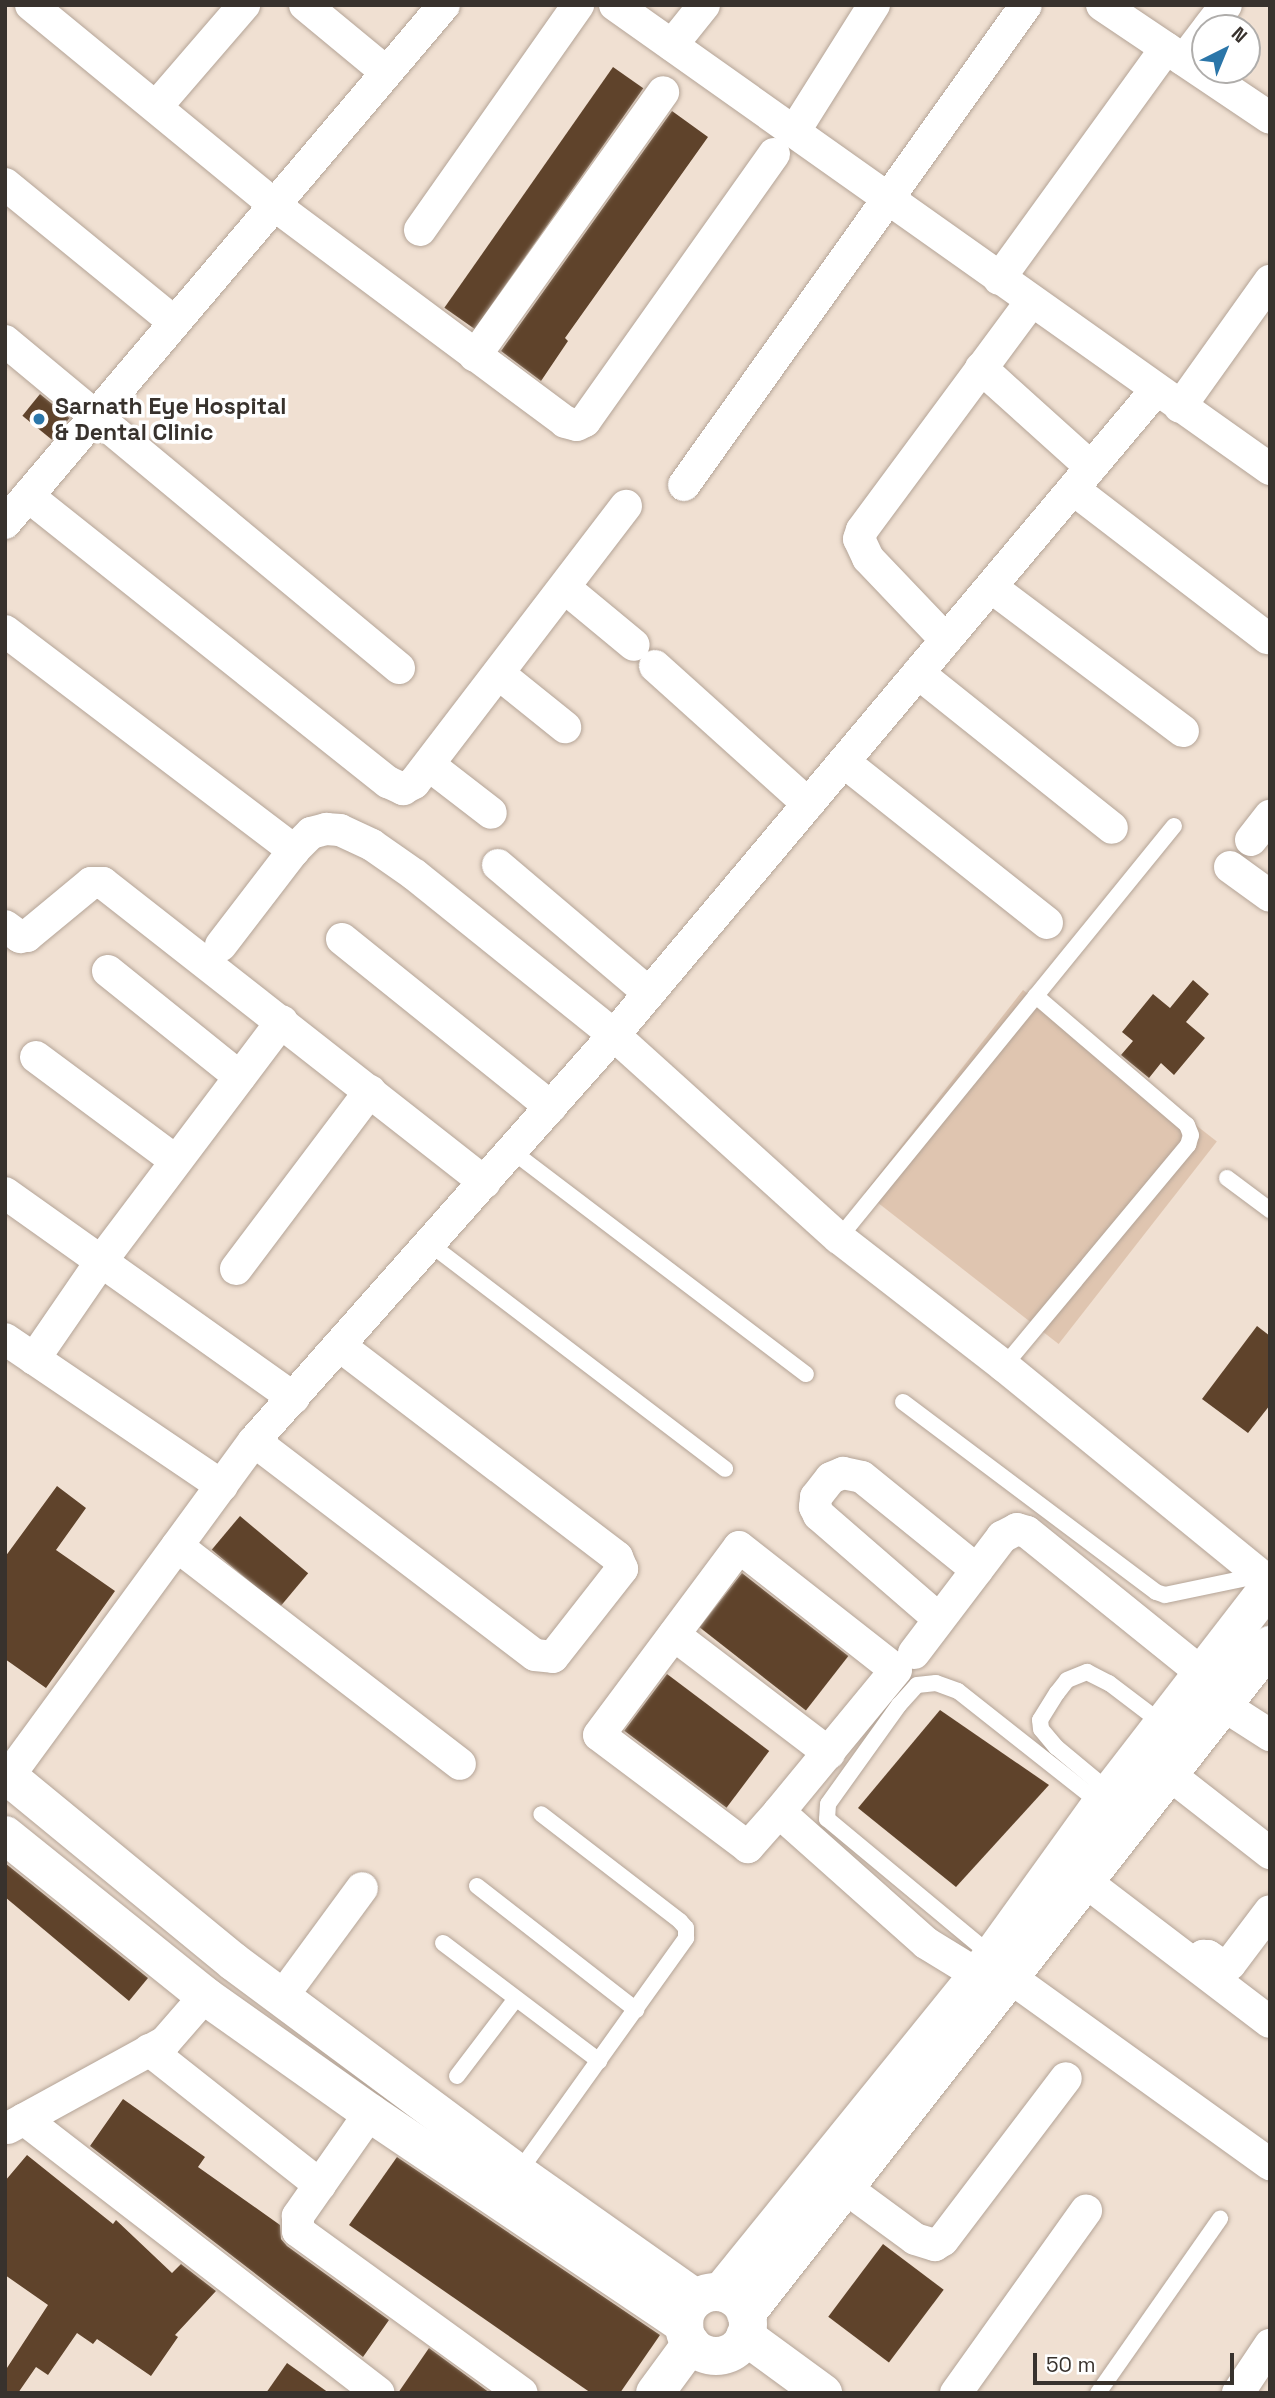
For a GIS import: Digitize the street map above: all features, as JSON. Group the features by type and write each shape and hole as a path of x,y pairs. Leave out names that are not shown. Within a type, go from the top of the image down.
{"street":[{"path":"32,5 273,204 565,422 577,425 585,421 784,143 874,5"},
{"path":"156,107 244,5"},
{"path":"305,5 386,72"},
{"path":"444,5 94,417 14,506 388,782 402,789 414,783 429,765 626,506"},
{"path":"420,230 578,5"},
{"path":"615,5 672,46 784,143 888,200 1270,468"},
{"path":"672,46 704,5"},
{"path":"684,485 1026,5"},
{"path":"1102,5 1270,118"},
{"path":"999,279 1175,54 1191,42"},
{"path":"475,356 663,92"},
{"path":"5,184 174,322"},
{"path":"780,2393 715,2327 518,2173 234,1962 7,1778 254,1441 614,1035 1082,478 1168,399 1270,281"},
{"path":"946,640 867,558 859,539 862,530 1031,302"},
{"path":"5,341 398,668"},
{"path":"981,368 1082,478 1267,638"},
{"path":"991,587 1184,731"},
{"path":"565,588 644,655 808,804"},
{"path":"5,631 294,850"},
{"path":"918,673 1112,828"},
{"path":"499,674 565,727"},
{"path":"844,762 1047,923"},
{"path":"429,765 491,813"},
{"path":"221,945 294,850 311,833 326,829 340,830 372,845 415,875 614,1035 839,1238 1004,1366 1267,1581 1203,1674 1107,1798 847,2189 655,2393"},
{"path":"498,865 649,993"},
{"path":"1230,866 1270,896"},
{"path":"5,926 20,937 27,936 96,880 282,1021 485,1182"},
{"path":"342,939 551,1107"},
{"path":"108,971 240,1077"},
{"path":"34,1359 102,1260 282,1021"},
{"path":"36,1058 176,1161"},
{"path":"236,1269 370,1091"},
{"path":"5,1193 293,1398"},
{"path":"5,1339 222,1486"},
{"path":"254,1441 535,1655 553,1657 622,1569 617,1557 340,1346"},
{"path":"939,1619 819,1516 815,1507 816,1497 831,1478 843,1473 862,1477 977,1570"},
{"path":"914,1653 977,1570 1009,1532 1017,1529 1027,1532 1203,1674"},
{"path":"177,1546 460,1764"},
{"path":"739,1547 896,1670 830,1753 748,1847 599,1735 739,1547"},
{"path":"674,1634 830,1753"},
{"path":"687,2393 715,2327 993,1969 1086,1882 1270,1645"},
{"path":"1223,1705 1270,1735"},
{"path":"1170,1775 1270,1853"},
{"path":"779,1811 926,1943 993,1969 1270,2164"},
{"path":"5,1835 205,1996 370,2113 823,2393"},
{"path":"1086,1882 1270,2022"},
{"path":"282,1997 362,1888"},
{"path":"1195,1965 1199,1958 1208,1956 1220,1964 1230,1964 1270,1911"},
{"path":"205,1996 165,2042 15,2124 379,2393"},
{"path":"149,2050 320,2185"},
{"path":"847,2189 915,2239 935,2245 943,2240 1066,2078"},
{"path":"370,2113 298,2216 298,2231 522,2393"},
{"path":"956,2393 1086,2211"},
{"path":"1238,2393 1270,2345"}],"lane":[{"path":"839,1238 1174,826"},
{"path":"1004,1366 1188,1145 1191,1135 1187,1125 1036,996"},
{"path":"512,1151 806,1374"},
{"path":"1227,1178 1270,1210"},
{"path":"430,1244 725,1469"},
{"path":"903,1402 1156,1592 1165,1595 1267,1581"},
{"path":"1107,1798 1041,1729 1040,1720 1057,1693 1067,1681 1087,1672 1109,1683 1164,1725"},
{"path":"993,1969 827,1819 828,1804 899,1705 917,1685 936,1684 958,1691 1107,1798"},
{"path":"518,2173 681,1948 686,1928 541,1814"},
{"path":"477,1886 636,2010"},
{"path":"443,1943 599,2061"},
{"path":"457,2076 515,2000"},
{"path":"1098,2393 1220,2219"}],"shaded area":[{"path":"1023,990 1217,1141 1059,1344 865,1193"}],"building":[{"path":"613,67 643,88 475,329 444,308"},
{"path":"672,111 708,137 565,338 568,341 541,381 501,351"},
{"path":"40,394 70,418 52,440 22,416"},
{"path":"1193,980 1209,994 1186,1022 1205,1038 1174,1075 1161,1063 1149,1078 1121,1055 1133,1041 1122,1032 1153,994 1170,1008"},
{"path":"1257,1326 1270,1336 1270,1405 1248,1433 1202,1399"},
{"path":"57,1486 86,1508 56,1550 115,1591 46,1688 5,1659 5,1557"},
{"path":"240,1516 308,1573 280,1607 212,1550"},
{"path":"742,1573 848,1656 806,1710 700,1627"},
{"path":"667,1674 769,1751 726,1808 624,1731"},
{"path":"940,1710 1049,1785 956,1887 858,1808"},
{"path":"5,1863 148,1978 129,2001 5,1897"},
{"path":"123,2099 205,2157 198,2167 280,2225 281,2239 287,2246 389,2320 363,2357 90,2146"},
{"path":"27,2155 113,2224 116,2220 172,2273 181,2264 216,2291 175,2335 178,2337 151,2376 97,2339 93,2344 77,2333 48,2375 36,2367 18,2393 5,2393 5,2371 48,2305 5,2275 5,2181"},
{"path":"397,2157 660,2335 620,2393 591,2393 349,2225"},
{"path":"883,2244 944,2290 889,2362 828,2317"},
{"path":"429,2348 490,2393 398,2393"},
{"path":"287,2363 329,2393 266,2393"}],"place":[{"name":"Sarnath Eye Hospital & Dental Clinic","path":"39,419"}]}
